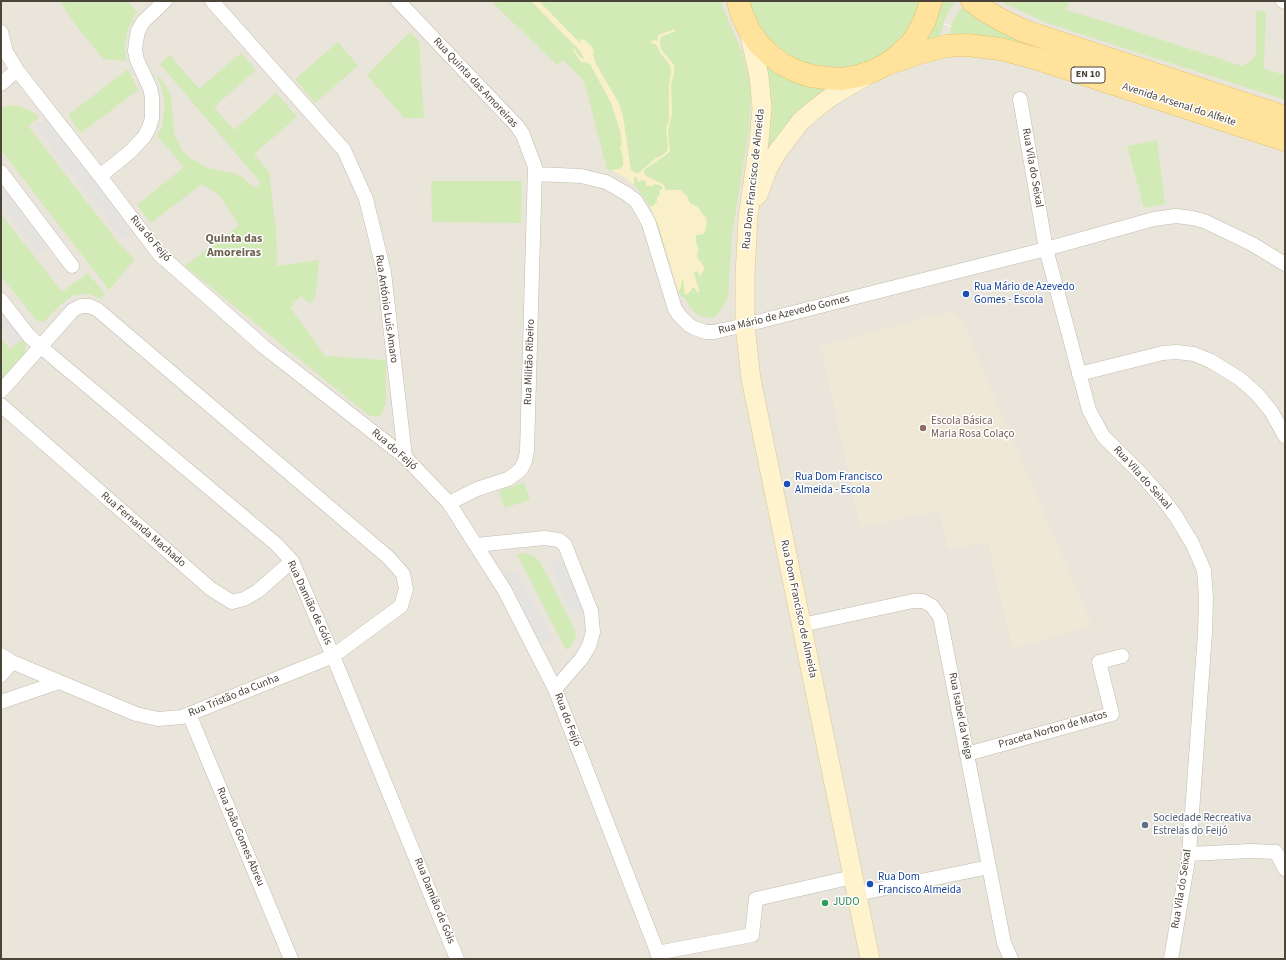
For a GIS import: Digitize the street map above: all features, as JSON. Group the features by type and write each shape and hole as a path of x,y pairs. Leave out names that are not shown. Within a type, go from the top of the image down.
{"main road":[{"path":"880,68 910,45 925,20 931,1"},
{"name":"Avenida Arsenal do Alfeite","path":"972,1 1003,21 1031,33 1285,117"},
{"name":"Avenida Arsenal do Alfeite","path":"741,12 758,43 769,54 782,64 811,76 842,79 858,76 916,54 946,46 966,45 1000,49 1038,59 1285,140"},
{"name":"Rua Dom Francisco de Almeida","path":"741,12 759,76 762,108 759,142 750,204 746,257 745,325 751,379 870,959"},
{"name":"Rua Dom Francisco de Almeida","path":"746,257 757,198 769,166 778,151 801,121 815,109 832,96 880,68"}],"street":[{"path":"100,176 131,151 144,137 149,128 152,118 152,97 150,88 137,60 135,51 136,42 138,31 143,22 165,1"},
{"name":"Rua António Luís Amaro","path":"212,1 344,150 366,199 384,272 405,457"},
{"name":"Rua Quinta das Amoreiras","path":"398,1 517,126 523,135 534,161 535,174"},
{"name":"Rua do Feijó","path":"1,32 6,52 17,70 159,254 263,346 405,457 449,503 505,591 555,689 659,956"},
{"path":"1,84 17,70"},
{"name":"Rua Vila do Seixal","path":"1020,99 1046,249 1089,410 1103,436 1139,472 1167,504 1192,542 1204,570 1206,598 1205,633 1189,854 1171,959"},
{"path":"1,172 72,266"},
{"name":"Rua Mário de Azevedo Gomes","path":"535,174 581,176 606,182 636,201 649,224 673,302 679,315 689,325 706,332 714,332 745,325 1046,249 1154,219 1176,216 1204,221 1252,244 1285,264"},
{"name":"Rua Militão Ribeiro","path":"449,503 477,488 512,476 521,468 525,460 527,451 535,174"},
{"name":"Rua Damião de Góis","path":"1,300 29,336 41,347 276,544 292,561 333,656 457,959"},
{"name":"Rua Tristão da Cunha","path":"6,658 136,714 158,719 182,717 333,656 401,606 406,589 403,574 389,558 98,310 90,306 81,306 73,310 41,347"},
{"path":"1,391 41,347"},
{"path":"1079,374 1163,353 1177,352 1194,354 1211,361 1240,379 1257,394 1271,411 1285,436"},
{"name":"Rua Fernanda Machado","path":"1,405 211,589 232,602 244,599 258,591 292,561"},
{"path":"476,545 544,538 559,540 565,544 591,611 593,632 589,646 582,658 555,689"},
{"name":"Rua Isabel da Veiga","path":"802,625 913,601 923,601 932,606 940,617 1004,943 1011,959"},
{"name":"Praceta Norton de Matos","path":"967,754 1112,714 1099,662 1122,656"},
{"path":"1,675 6,658"},
{"path":"1,702 59,682"},
{"name":"Rua João Gomes Abreu","path":"189,714 291,959"},
{"path":"1189,854 1250,851 1276,852 1285,869"},
{"path":"659,956 752,935 756,899 989,867"}],"shaded area":[{"path":"1,1 885,1 1000,47 1029,56 887,1 1285,1 1285,959 1,959"},
{"path":"46,118 133,231 122,239 35,126"},
{"path":"1,185 49,247 39,255 1,205"},
{"path":"1,310 23,339 13,346 1,331"},
{"name":"Escola Básica Maria Rosa Colaço","path":"948,312 956,313 962,320 1092,626 1012,649 988,542 948,549 940,511 860,527 821,346"},
{"path":"548,557 565,564 584,614 569,609"},
{"path":"502,571 517,572 551,637 551,643 539,643"}],"green space":[{"path":"60,1 127,1 137,12 128,29 125,45 126,61 103,59 74,23"},
{"path":"720,1 742,52 748,73 751,94 749,128 732,235 728,296 717,315 712,318 700,316 689,306 686,299 680,295 653,211 636,187 626,178 607,169 584,81 563,60 557,65 492,2"},
{"path":"748,1 922,1 921,6 902,40 881,57 843,70 817,68 780,52 762,33"},
{"path":"941,1 955,1 946,16 940,37 929,39 927,38"},
{"path":"999,1 1069,1 1066,10 1242,66 1250,62 1256,54 1256,10 1266,12 1264,69 1285,75 1285,100 1047,23"},
{"path":"963,6 1285,127 1285,131 949,36 953,20"},
{"path":"410,32 419,41 424,118 404,118 367,75"},
{"path":"338,42 358,66 315,103 295,79"},
{"path":"241,53 256,70 214,107 234,130 276,93 297,117 254,154 269,172 276,231 277,266 319,260 315,297 310,304 301,296 290,307 325,356 386,360 386,402 382,414 378,417 368,415 185,266 239,225 220,196 202,184 151,223 137,205 184,167 157,136 162,127 165,104 161,86 157,78 159,76 170,93 174,134 182,150 187,156 208,168 233,173 242,177 255,188 261,183 160,64 170,55 199,89"},
{"path":"766,66 813,87 825,89 825,91 769,153 764,150"},
{"path":"128,69 138,90 81,133 68,115"},
{"path":"15,105 23,107 37,115 39,118 28,126 121,246 135,259 109,290 1,150 1,107"},
{"path":"1157,140 1165,204 1144,208 1127,146"},
{"path":"431,181 522,181 521,223 432,222"},
{"path":"1,214 62,292 88,273 105,294 101,299 89,294 72,296 60,305 45,321 41,322 36,320 1,276"},
{"path":"1,338 10,349 23,339 26,347 24,355 1,379"},
{"path":"524,483 530,500 504,508 499,491"},
{"path":"523,553 535,557 540,562 574,628 576,635 574,641 566,650 517,554"}],"sand":[{"path":"531,1 539,1 580,43 580,39 585,40 591,46 594,51 593,54 596,64 619,103 623,116 631,170 637,174 667,151 668,145 666,128 669,120 670,65 655,44 650,43 653,40 658,41 658,35 675,29 675,31 661,37 660,42 661,49 674,65 674,74 671,84 672,114 668,131 670,151 645,169 644,173 646,176 663,184 666,190 681,190 687,196 690,203 699,208 702,214 706,217 707,224 704,234 696,235 696,243 699,249 697,253 698,259 705,269 702,272 701,277 697,271 694,272 700,291 697,292 695,288 692,288 690,292 685,295 683,280 681,282 681,288 678,291 658,224 650,206 653,206 657,201 657,197 660,194 659,191 663,188 655,184 652,186 646,186 646,182 643,180 638,182 637,178 634,177 634,185 626,178 611,170 620,169 623,165 623,157 620,148 622,144 620,130 611,103 590,64 581,62 573,50 574,48 578,55 583,59 584,58 579,50"}],"place":[{"name":"Rua Mário de Azevedo Gomes - Escola","path":"966,294"},
{"name":"Escola Básica Maria Rosa Colaço","path":"923,428"},
{"name":"Rua Dom Francisco Almeida - Escola","path":"787,484"},
{"name":"Sociedade Recreativa Estrelas do Feijó","path":"1145,825"},
{"name":"Rua Dom Francisco Almeida","path":"870,884"},
{"name":"JUDO","path":"825,903"}],"district":[{"name":"Quinta das Amoreiras","path":"234,246"}]}
